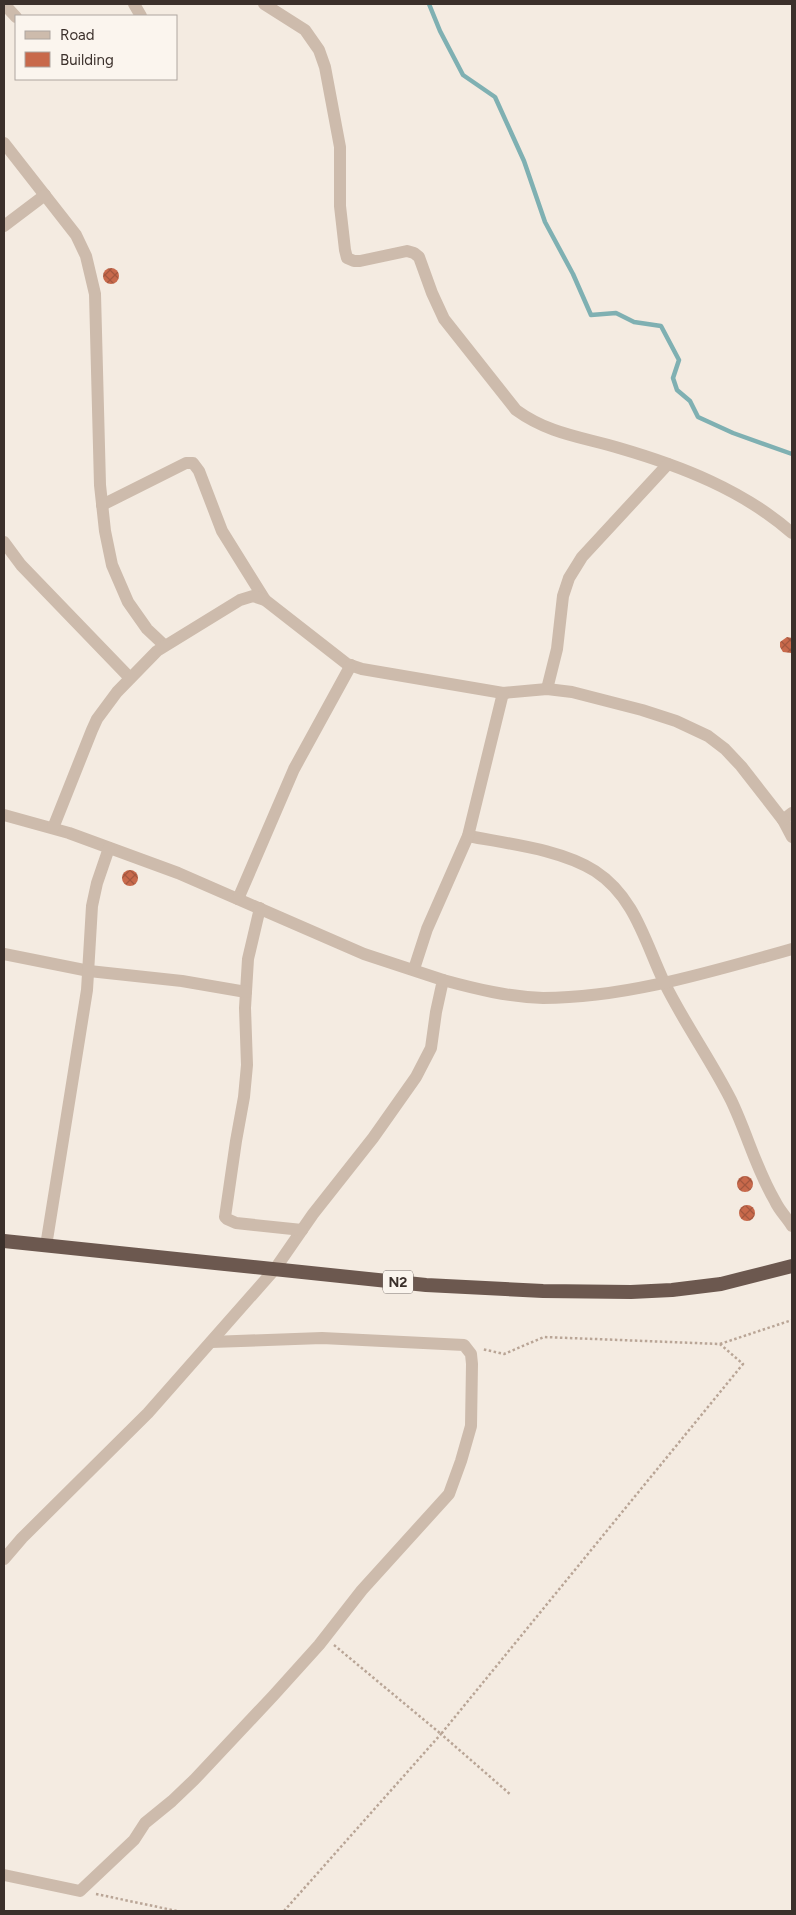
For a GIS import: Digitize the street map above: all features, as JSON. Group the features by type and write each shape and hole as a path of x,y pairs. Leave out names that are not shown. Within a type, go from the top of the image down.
{"highway":[{"name":"N2","path":"4,1241 426,1285 543,1291 631,1292 672,1290 722,1284 792,1266"}],"street":[{"path":"4,4 15,16"},
{"path":"134,4 140,15"},
{"path":"264,4 304,30 319,50 325,67 340,148 340,206 347,258 354,261 407,251 419,257 444,319 516,410 544,427 618,447 711,480 762,510 792,533"},
{"path":"4,142 76,234 86,256 95,294 100,486 112,565 128,602 147,629 164,645"},
{"path":"4,226 45,195"},
{"path":"102,505 186,463 193,463 199,471 222,531 265,600"},
{"path":"547,689 557,649 563,596 568,578 582,557 668,464"},
{"path":"4,542 21,565 130,678"},
{"path":"53,828 97,719 117,692 164,645 248,596 259,597 265,600 347,664 378,673 503,693 547,689 572,692 676,721 708,736 725,748 788,817 792,836"},
{"path":"238,899 294,769 351,665"},
{"path":"414,969 427,929 468,836 503,693"},
{"path":"4,815 53,828 178,873 364,954 443,980 492,993 543,998 601,994 664,982 792,949"},
{"path":"468,836 569,858 595,871 612,884 629,904 664,982 731,1101 775,1202 792,1226"},
{"path":"46,1246 89,970 92,906 97,883 109,848"},
{"path":"260,908 248,960 245,1008 247,1066 244,1097 225,1216 226,1219 236,1223 302,1230"},
{"path":"4,954 89,970 182,981 246,992"},
{"path":"4,1559 22,1538 148,1413 275,1269 302,1230 373,1138 416,1076 431,1048 443,980"},
{"path":"4,1875 80,1891 134,1840 145,1823 194,1780 273,1696 325,1637 362,1590 449,1494 471,1426 472,1364 470,1354 464,1344 322,1338 210,1342"}],"path":[{"path":"464,1344 504,1354 544,1337 720,1344 792,1320"},
{"path":"284,1911 440,1734 743,1364 720,1344"},
{"path":"325,1637 511,1795"},
{"path":"80,1891 176,1911"}],"building":[{"path":"108,268 114,268 119,273 117,282 108,284 103,279 103,273"},
{"path":"787,637 792,638 791,653 783,652 780,647 780,642"},
{"path":"127,870 133,870 138,875 136,884 127,886 122,881 122,875"},
{"path":"742,1176 748,1176 753,1181 751,1190 742,1192 737,1187 737,1181"},
{"path":"744,1205 750,1205 755,1210 753,1219 744,1221 739,1216 739,1210"}],"waterway":[{"path":"429,4 440,31 463,75 495,97 524,161 545,222 573,274 591,315 616,313 634,322 661,326 679,360 673,378 677,390 690,401 698,417 733,433 792,454"}]}
